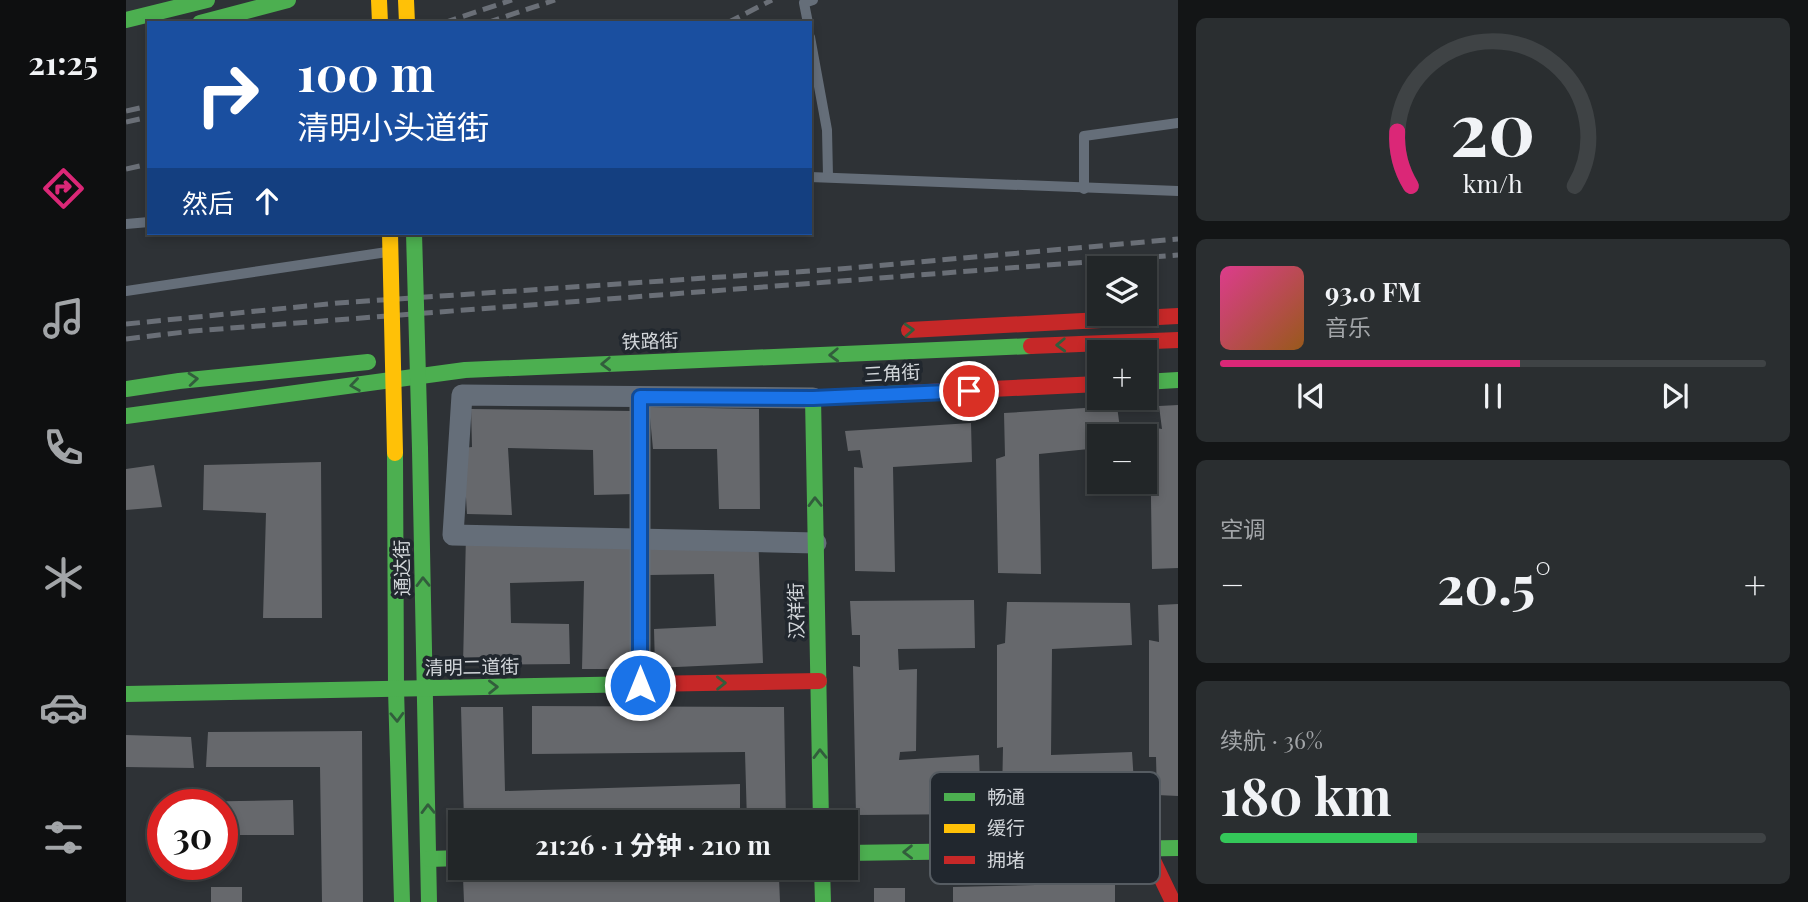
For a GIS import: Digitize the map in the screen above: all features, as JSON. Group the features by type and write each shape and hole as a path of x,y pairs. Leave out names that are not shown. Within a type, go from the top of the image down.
{"main road":[{"path":"126,20 206,0"},
{"path":"208,21 288,0"},
{"path":"379,0 380,21"},
{"path":"406,0 407,21"},
{"name":"通达街","path":"390,235 396,689 402,902"},
{"name":"通达街","path":"414,235 429,902"},
{"path":"895,330 1178,316"},
{"name":"铁路街","path":"126,416 465,370 1178,340"},
{"path":"126,389 179,381 440,356"},
{"path":"1157,381 1178,380"},
{"name":"三角街","path":"813,398 1087,385"},
{"name":"汉祥街","path":"813,398 821,810"},
{"name":"清明二道街","path":"126,694 819,681"},
{"path":"1160,848 1178,848"},
{"path":"858,853 930,852"},
{"path":"429,859 448,858"},
{"path":"1160,875 1173,902"},
{"path":"822,880 823,902"}],"street":[{"path":"813,398 462,395 453,536 816,542"},
{"path":"640,397 640,685"}],"lane":[{"path":"808,21 804,3 813,0"},
{"path":"812,48 827,130 828,176"},
{"path":"1084,189 1084,136 1178,123"},
{"path":"812,177 1178,191"},
{"path":"126,224 147,222"},
{"path":"126,291 390,252"}],"building":[{"path":"1178,405 1178,568 1152,569 1151,494 1157,494 1157,428 1162,429 1159,406"},
{"path":"649,407 759,409 760,509 719,509 717,449 653,449"},
{"path":"1087,408 1087,410 1118,410 1119,424 1087,424 1087,449 1039,454 1041,574 998,573 996,459 1005,456 1004,413"},
{"path":"471,409 632,411 634,494 594,495 593,450 508,448 512,515 467,514 463,448 472,447"},
{"path":"971,423 972,462 893,467 895,572 855,571 854,467 863,468 860,450 848,451 845,431"},
{"path":"321,462 322,618 263,618 266,513 203,510 204,465"},
{"path":"154,465 162,507 126,510 126,469"},
{"path":"649,532 758,533 763,663 655,668 654,629 716,626 714,574 650,575"},
{"path":"466,534 634,535 633,669 582,669 584,581 510,583 511,623 569,624 570,664 463,665"},
{"path":"974,600 975,648 898,649 899,670 917,669 916,751 900,752 899,760 979,755 980,772 930,772 930,814 858,815 853,666 860,667 860,635 852,635 850,601"},
{"path":"1007,602 1130,603 1132,645 1052,649 1051,755 1132,752 1133,772 1002,772 1003,747 997,748 997,645 1005,643"},
{"path":"1178,604 1178,796 1160,795 1160,772 1156,772 1156,757 1149,757 1149,640 1159,642 1158,605"},
{"path":"532,706 784,707 786,810 747,810 745,752 532,754"},
{"path":"461,707 503,707 505,791 740,784 740,810 464,810"},
{"path":"362,731 363,902 322,902 320,767 206,767 208,732"},
{"path":"126,735 191,737 194,768 126,767"},
{"path":"293,800 294,835 238,835 238,801"},
{"path":"463,880 779,880 780,902 464,902"},
{"path":"1115,884 1115,902 953,902 953,887"},
{"path":"211,887 242,887 242,902 211,902"},
{"path":"874,888 905,888 905,902 874,902"}],"railway":[{"path":"449,21 512,0"},
{"path":"492,21 555,0"},
{"path":"731,21 772,0"},
{"path":"126,111 147,106"},
{"path":"126,122 147,117"},
{"path":"126,169 147,164"},
{"path":"126,324 338,303 839,269 1178,239"},
{"path":"126,339 193,331 1178,255"}],"traffic: fast":[{"path":"126,20 207,0"},
{"path":"208,21 288,0"},
{"path":"414,235 420,449"},
{"path":"126,416 465,370 1031,346"},
{"path":"126,389 368,362"},
{"path":"1157,381 1178,380"},
{"path":"821,810 813,398 906,393"},
{"path":"420,449 429,902"},
{"path":"395,453 396,689 402,902"},
{"path":"126,694 643,684"},
{"path":"1160,848 1178,848"},
{"path":"858,853 930,852"},
{"path":"429,859 448,858"},
{"path":"822,880 823,902"}],"traffic: slow":[{"path":"379,0 380,21"},
{"path":"406,0 407,21"},
{"path":"390,235 395,453"}],"traffic: jam":[{"path":"909,330 1178,316"},
{"path":"1031,346 1178,340"},
{"path":"906,393 1087,385"},
{"path":"643,684 819,681"},
{"path":"1160,875 1173,902"}],"route":[{"path":"640,685 640,397 813,398 969,391"}]}
